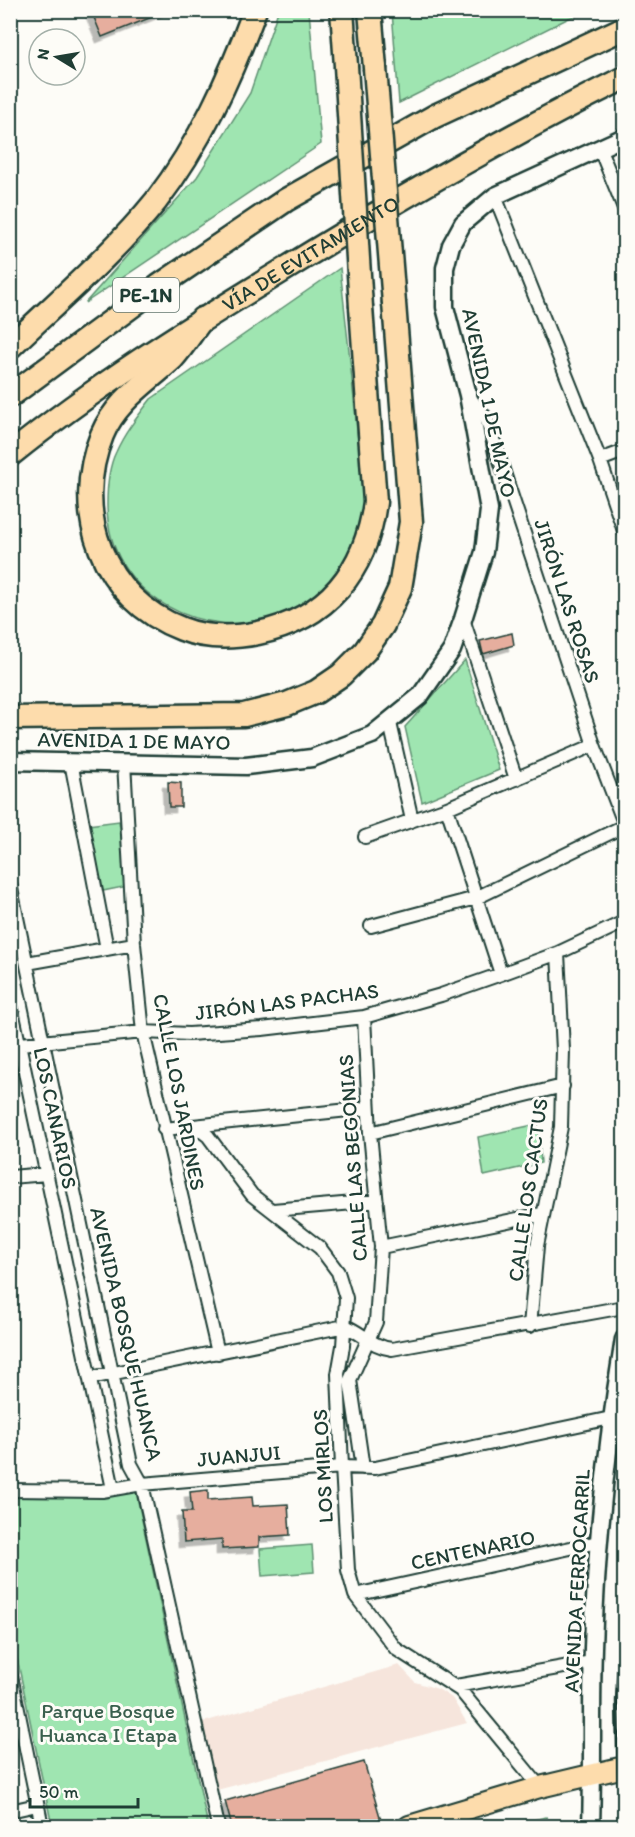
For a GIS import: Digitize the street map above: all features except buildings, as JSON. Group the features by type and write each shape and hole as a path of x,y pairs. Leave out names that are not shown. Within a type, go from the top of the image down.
{"highway":[{"path":"10,347 125,235 155,201 198,135 223,89 255,10"},
{"path":"202,319 173,358 140,385 114,411 94,456 89,504 99,550 111,572 144,608 183,630 214,637 240,636 282,628 312,613 330,598 350,575 364,549 371,528 375,502 342,10"},
{"path":"10,718 244,715 287,704 316,692 341,675 365,651 382,625 400,588 410,531 370,10"},
{"name":"PE-1N","path":"10,396 159,286 286,200 435,116 624,27"},
{"name":"VÍA DE EVITAMIENTO","path":"10,455 49,423 202,319 406,194 533,124 624,78"}],"main road":[{"name":"AVENIDA 1 DE MAYO","path":"10,761 246,766 312,758 372,735 390,723 433,680 452,650 464,619 484,552 489,510 468,395 445,307 445,268 450,245 463,223 495,196 624,136"},
{"name":"AVENIDA FERROCARRIL","path":"591,1827 592,1662 598,1542 611,1418 624,1339"},
{"path":"409,1827 540,1787 624,1767"}],"street":[{"path":"599,147 624,208"},
{"path":"495,196 600,460 624,531"},
{"name":"JIRÓN LAS ROSAS","path":"468,395 486,418 594,745 624,824"},
{"path":"600,460 624,451"},
{"path":"464,619 516,779"},
{"path":"390,723 412,820"},
{"path":"365,837 447,808 594,745"},
{"path":"71,762 107,949"},
{"name":"CALLE LOS JARDINES","path":"124,762 134,944 143,1032 164,1130 218,1353"},
{"path":"447,808 501,974"},
{"path":"371,926 476,898 624,824"},
{"name":"AVENIDA BOSQUE HUANCA","path":"10,884 131,1464 142,1484 218,1827"},
{"name":"JIRÓN LAS PACHAS","path":"15,1046 44,1041 143,1032 189,1034 252,1030 364,1017 441,995 501,974 558,953 624,922"},
{"path":"27,963 134,944"},
{"name":"CALLE LOS CACTUS","path":"530,1326 542,1214 561,1127 563,1086 558,953"},
{"name":"LOS CANARIOS","path":"10,1001 15,1046 53,1201 113,1489"},
{"name":"CALLE LAS BEGONIAS","path":"363,1468 350,1380 376,1322 381,1247 368,1108 364,1017"},
{"path":"370,1133 563,1086"},
{"path":"164,1130 368,1108"},
{"name":"LOS MIRLOS","path":"195,1125 208,1136 252,1196 320,1248 339,1272 346,1298 345,1326 338,1374 342,1467 348,1570 356,1595 396,1649 432,1675 456,1686 540,1787"},
{"path":"10,1177 47,1174"},
{"path":"53,1201 76,1197"},
{"path":"273,1210 377,1201"},
{"path":"381,1247 542,1214"},
{"path":"90,1378 345,1326 357,1330 379,1348 392,1349 530,1326 624,1307"},
{"name":"JUANJUI","path":"10,1490 82,1492 142,1484 342,1467 363,1468 611,1418"},
{"name":"CENTENARIO","path":"356,1595 598,1542"},
{"path":"456,1686 592,1662"},
{"path":"10,1671 12,1691 42,1827"},
{"path":"10,1811 37,1805"}],"shaded area":[{"path":"399,1665 415,1682 438,1689 452,1698 467,1723 217,1790 200,1723"}],"green space":[{"path":"392,10 591,11 569,18 399,103"},
{"path":"278,11 309,11 321,144 85,303 197,177 250,93"},
{"path":"340,268 363,487 361,521 354,544 342,568 328,588 307,607 254,623 223,623 193,617 166,605 142,588 124,565 111,537 107,505 113,458 132,424 151,399"},
{"path":"465,660 499,770 422,802 405,727"},
{"path":"119,821 128,886 98,892 88,825"},
{"path":"538,1124 541,1163 484,1176 478,1137"},
{"name":"Parque Bosque Huanca I Etapa","path":"136,1492 208,1826 52,1826 11,1629 10,1495 103,1497"},
{"path":"312,1545 314,1572 262,1576 260,1549"},
{"path":"547,1817 549,1826 506,1826"}],"railway":[{"path":"620,1826 617,1701 624,1552"}]}
